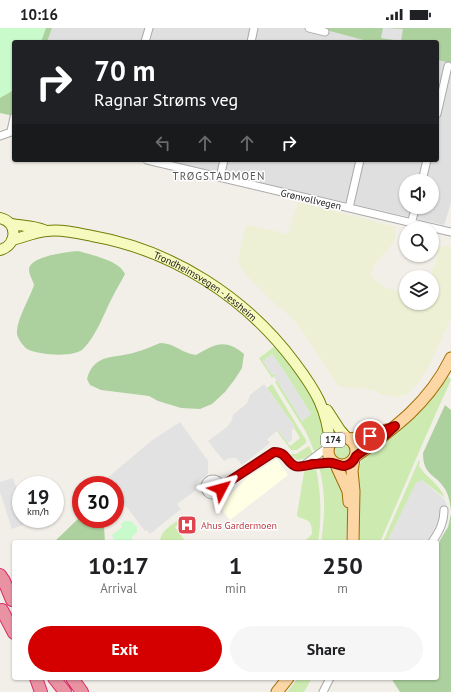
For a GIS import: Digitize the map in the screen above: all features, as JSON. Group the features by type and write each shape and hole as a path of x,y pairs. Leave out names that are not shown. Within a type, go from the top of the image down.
{"highway":[{"path":"0,575 12,599"},
{"path":"0,585 12,600"},
{"path":"1,609 12,623"},
{"path":"1,609 12,629"},
{"path":"37,680 41,692"},
{"path":"56,680 65,692"},
{"path":"73,680 82,692"}],"main road":[{"path":"0,217 11,224 14,231 12,240 6,247 0,250"},
{"name":"Trondheimsvegen - Jessheim","path":"11,224 37,227 47,231"},
{"name":"Trondheimsvegen - Jessheim","path":"12,240 47,231 81,233 128,244 164,258 203,278 242,306 275,338 301,370 322,406 327,420 329,446"},
{"name":"174","path":"335,464 340,466 348,465 415,410 439,380 451,358"},
{"name":"Trondheimsvegen - Jessheim","path":"322,406 329,412 340,430 348,438"},
{"name":"174","path":"348,540 348,492 335,464 328,456 329,446 335,439 343,437 370,436 395,426"},
{"name":"174","path":"348,438 353,441 356,448 352,471 354,491 353,540"},
{"path":"277,692 286,680"},
{"path":"284,692 293,680"}],"street":[{"path":"146,40 149,28"},
{"path":"251,40 254,28"},
{"path":"309,28 326,32"},
{"path":"439,105 448,66"},
{"path":"0,136 12,131"},
{"name":"Grønvollvegen","path":"161,162 412,222"},
{"path":"220,177 224,162"},
{"path":"349,208 360,162"},
{"path":"424,174 427,162"},
{"path":"412,222 414,214"},
{"name":"Grønvollvegen","path":"439,229 451,232"},
{"path":"304,465 329,446"},
{"path":"222,486 274,452 279,452 294,466 335,464"},
{"path":"433,540 441,528 444,510"},
{"path":"323,692 329,680"}],"shaded area":[{"path":"52,28 318,28 363,40 48,40"},
{"path":"383,28 403,29 401,40 381,38"},
{"path":"439,60 451,63 451,203 444,225 439,224 439,222 431,222 170,162 439,162"},
{"path":"298,202 396,227 395,238 392,245 374,265 371,274 376,281 385,287 399,292 399,310 439,310 439,270 433,270 436,262 439,262 439,248 442,246 449,246 451,248 451,318 427,370 408,394 398,397 382,395 373,390 362,388 339,387 304,333 293,319 274,303 247,276 238,261 245,228 247,225 288,234"},
{"path":"272,354 311,414 302,421 278,382 281,380 277,381 274,377 276,372 272,375 263,361"},
{"path":"264,384 295,427 292,430 292,440 288,443 278,430 267,439 270,443 242,465 236,458 229,458 224,461 208,441 227,427 232,420 233,415 247,403 250,395"},
{"path":"180,422 208,461 208,474 196,483 199,488 177,504 181,509 150,534 147,530 145,531 124,504 124,476 110,476 151,441"},
{"path":"277,459 288,475 230,520 219,506 249,476"},
{"path":"12,478 12,528 15,528 12,529 0,492 0,482"},
{"path":"422,480 445,500 447,506 447,513 436,540 388,540 417,481 419,483"}],"green space":[{"path":"0,28 52,28 48,40 12,40 12,116 0,113"},
{"path":"0,28 46,28 42,40 12,40 12,91 0,98"},
{"path":"318,28 451,28 451,63 439,60 439,40 363,40"},
{"path":"78,251 97,256 111,262 122,269 125,274 96,331 83,349 72,354 47,354 27,349 18,338 17,328 34,285 29,272 31,265 35,261 42,258 66,252"},
{"path":"160,343 170,344 196,355 209,348 220,344 225,344 244,354 242,368 225,392 212,404 200,409 181,408 158,401 149,396 101,390 90,385 87,379 90,370 100,360 139,351"},
{"path":"275,346 313,398 320,414 324,429 323,442 315,453 306,432 275,382 281,380 278,382 302,421 311,414 272,354 263,361 273,375 276,372 276,375 272,378 259,358"},
{"path":"447,375 451,380 381,540 356,540 357,476 362,460 365,455 411,420 440,388"},
{"path":"272,384 306,440 306,443 297,450 291,450 277,431 278,430 290,446 300,438 294,428 295,427 267,388"},
{"path":"445,405 451,410 451,511 445,489 427,470 423,453"},
{"path":"338,442 346,442 351,447 349,458 346,460 338,460 333,455 333,447"},
{"path":"309,446 313,454 303,459 297,460 290,454 296,454"},
{"path":"419,460 419,466 440,488 445,498 422,480 419,483 417,482 388,540 384,540"},
{"path":"319,467 327,467 335,472 346,498 348,510 346,540 321,540 324,504"},
{"path":"316,468 320,496 318,540 306,540 312,534 311,526 309,522 298,517 297,515 304,472"},
{"path":"451,514 451,692 400,692 392,680 439,680 439,542 448,527"},
{"path":"184,516 186,519 175,527 185,540 160,540 162,534 172,524"},
{"path":"124,521 131,521 137,527 137,532 132,537 133,540 114,540 112,535 121,528 124,528"},
{"path":"72,525 72,528 104,528 105,540 56,540"},
{"path":"296,680 311,680 304,692 287,692"}],"place":[{"name":"Ahus Gardermoen","path":"187,525"}],"district":[{"name":"TRØGSTADMOEN","path":"219,176"}],"route":[{"path":"221,489 222,486 274,452 279,452 294,466 334,463 340,466 348,465 356,456 384,436 395,426 370,436"}]}
